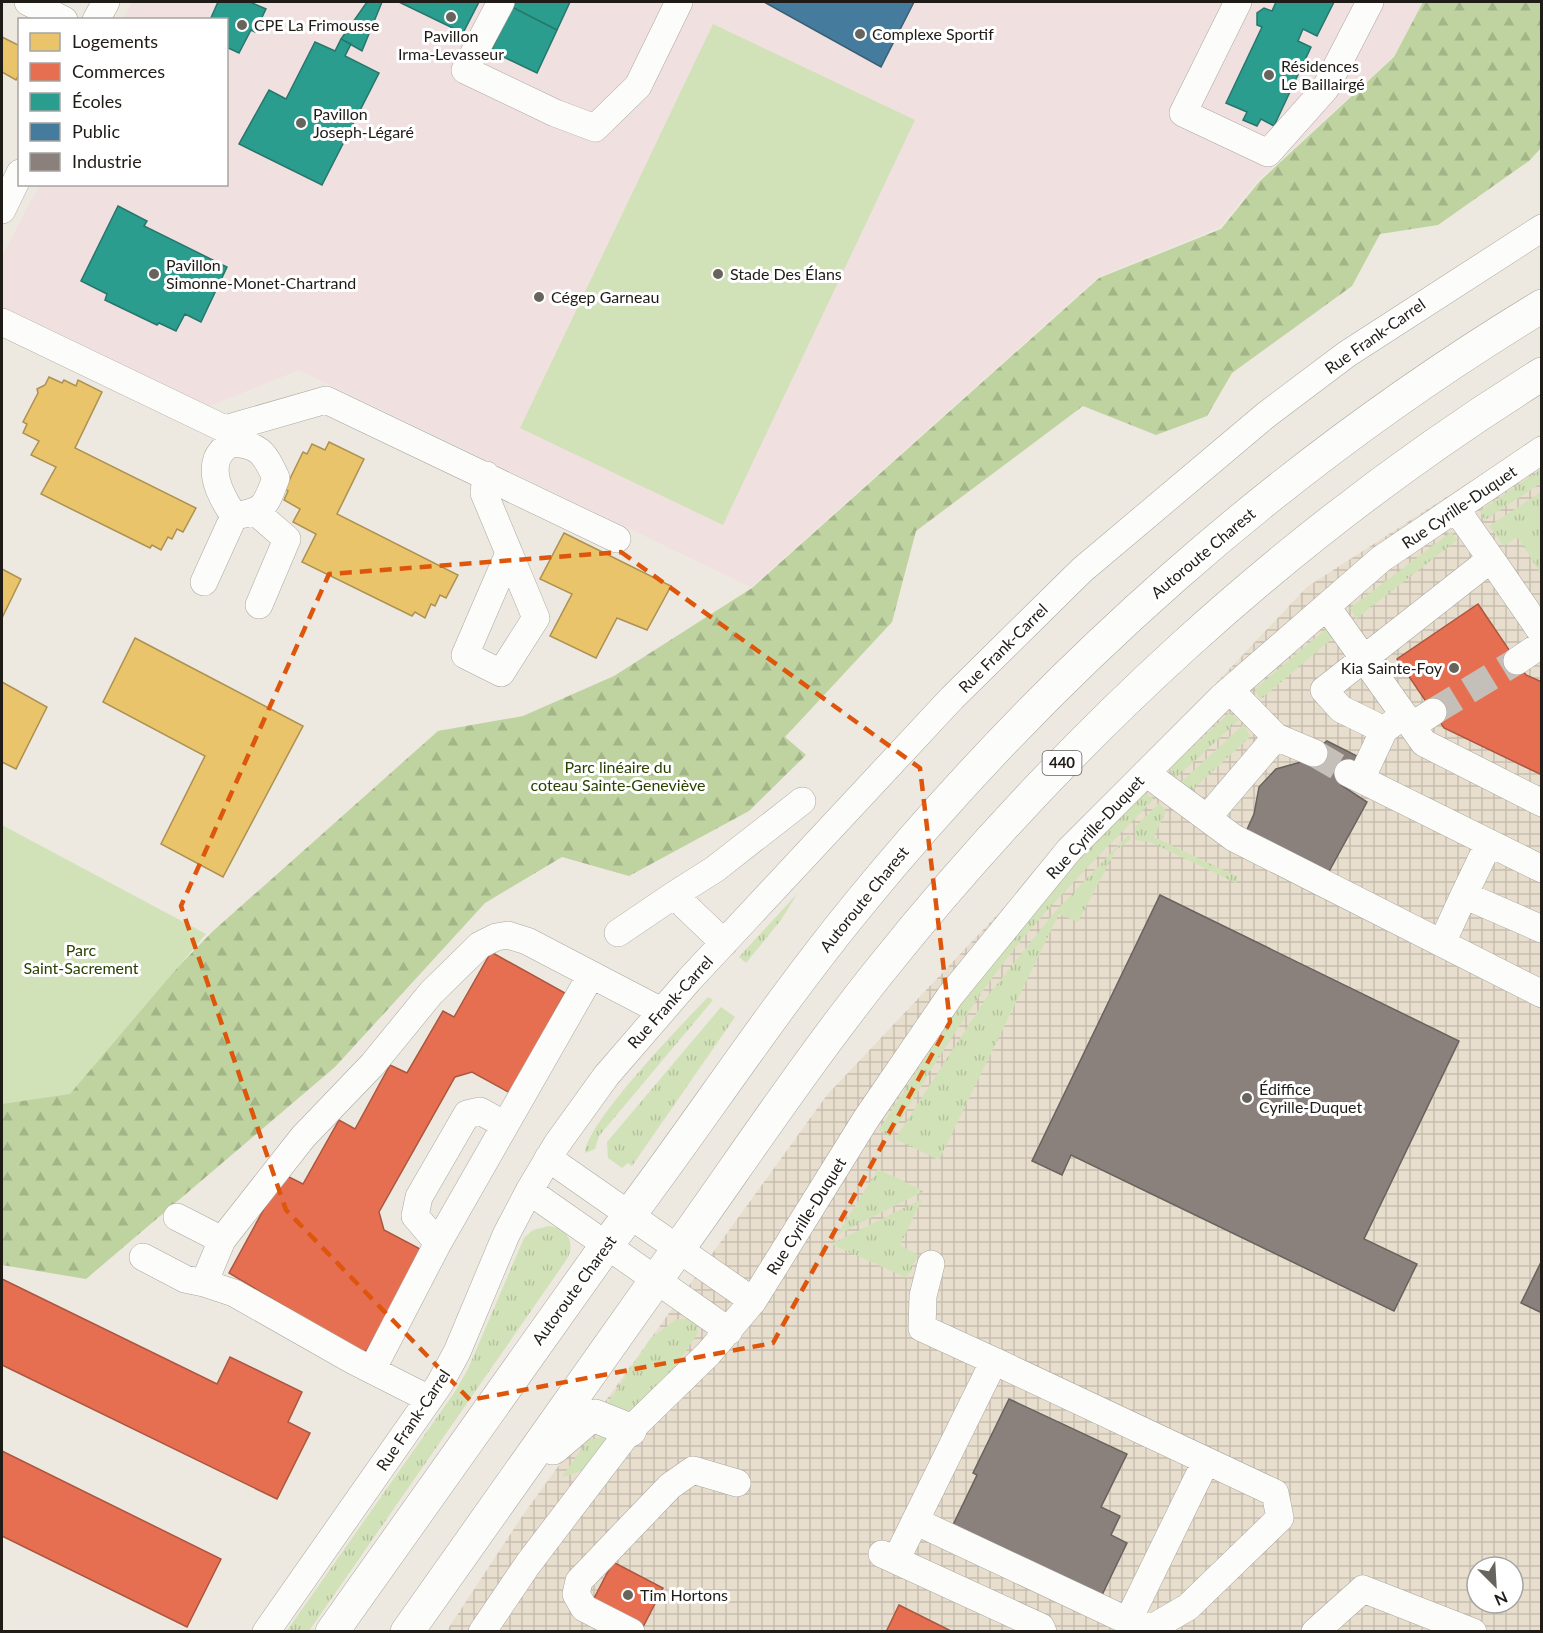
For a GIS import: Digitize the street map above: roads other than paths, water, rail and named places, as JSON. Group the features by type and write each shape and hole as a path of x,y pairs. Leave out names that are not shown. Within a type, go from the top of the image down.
{"main road":[{"name":"Autoroute Charest","path":"332,1632 782,1003 858,905 966,779 1042,700 1141,606 1294,478 1439,372 1542,306"},
{"name":"440","path":"656,1281 809,1064 870,983 969,865 1058,767 1185,645 1302,545 1417,459 1542,374"},
{"path":"407,1632 656,1281"},
{"path":"507,1490 587,1419 599,1416 630,1430"}],"street":[{"path":"28,2 60,18"},
{"path":"97,18 106,2"},
{"path":"501,2 465,70 555,113 595,128 638,86 679,2"},
{"path":"1238,2 1183,113 1268,153 1325,89 1371,2"},
{"path":"2,210 18,177"},
{"name":"Rue Frank-Carrel","path":"266,1632 429,1399 457,1352 494,1261 548,1158 606,1076 661,1011 952,698 1082,570 1256,422 1338,361 1431,298 1542,228"},
{"path":"2,322 265,454 276,478 266,506 245,514 204,582"},
{"path":"259,605 286,539 223,499 216,477 217,459 227,436 326,400 617,538"},
{"name":"Rue Cyrille-Duquet","path":"482,1632 528,1564 630,1430 729,1331 753,1300 866,1119 950,996 1069,849 1230,690 1382,559 1542,450"},
{"path":"486,476 484,493 509,553"},
{"path":"1456,508 1542,633"},
{"path":"1408,721 1341,708 1324,690 1364,656 1491,559"},
{"path":"1327,607 1424,743 1542,803"},
{"path":"1516,661 1542,644"},
{"path":"1230,690 1276,736 1314,753"},
{"path":"1408,721 1354,776 1542,869"},
{"path":"1207,818 1276,736"},
{"path":"1146,773 1234,838 1542,994"},
{"path":"618,933 715,869 802,801"},
{"path":"1442,944 1489,843"},
{"path":"674,895 724,943"},
{"path":"1464,895 1542,929"},
{"path":"204,1283 222,1240 303,1137 374,1064 431,993 480,945 495,937 508,935 527,941 661,1011"},
{"path":"372,1370 438,1243 591,975"},
{"path":"438,1243 415,1216 419,1197 467,1114 480,1111 505,1125"},
{"path":"548,1158 753,1300"},
{"path":"529,1191 729,1331"},
{"path":"177,1217 222,1240"},
{"path":"143,1257 185,1279 234,1293 429,1399"},
{"path":"915,1521 1128,1621 1152,1628 1188,1607 1280,1518 1275,1493 922,1328 923,1296 931,1264"},
{"path":"994,1361 915,1521 889,1557 1041,1627 1043,1632"},
{"path":"1128,1621 1206,1461"},
{"path":"631,1632 584,1608 576,1594 579,1581 670,1486 693,1470 737,1483"},
{"path":"1315,1632 1363,1589 1473,1632"}],"tunnel":[{"path":"1433,712 1517,661"},
{"path":"1314,753 1348,773"}],"place":[{"name":"Pavillon Irma-Levasseur","path":"451,17"},
{"name":"CPE La Frimousse","path":"242,25"},
{"name":"Complexe Sportif","path":"860,34"},
{"name":"Résidences Le Baillairgé","path":"1269,75"},
{"name":"Pavillon Joseph-Légaré","path":"301,123"},
{"name":"Pavillon Simonne-Monet-Chartrand","path":"154,274"},
{"name":"Stade Des Élans","path":"718,274"},
{"name":"Cégep Garneau","path":"539,297"},
{"name":"Kia Sainte-Foy","path":"1454,668"},
{"name":"Édiffice Cyrille-Duquet","path":"1247,1098"},
{"name":"Tim Hortons","path":"628,1595"}],"park label":[{"name":"Parc linéaire du coteau Sainte-Geneviève","path":"618,776"},
{"name":"Parc Saint-Sacrement","path":"81,959"}]}
